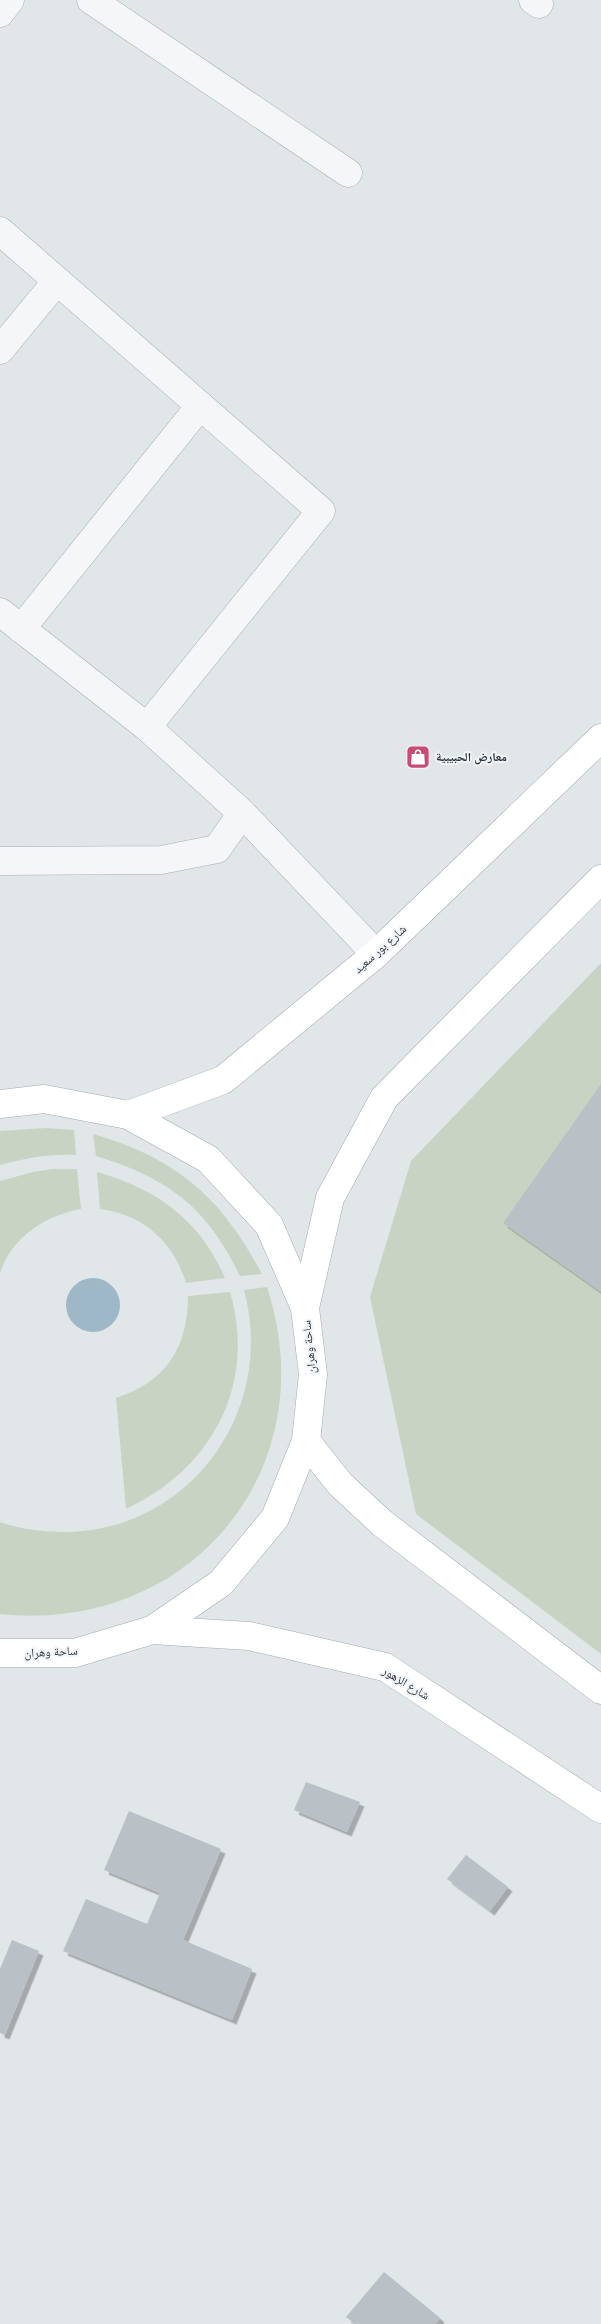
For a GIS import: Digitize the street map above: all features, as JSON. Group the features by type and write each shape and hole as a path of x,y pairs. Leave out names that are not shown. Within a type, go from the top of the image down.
{"main road":[{"name":"شارع بور سعيد","path":"128,1114 223,1080 376,954 601,738"},
{"path":"305,1308 330,1198 384,1098 601,879"},
{"name":"ساحة وهران","path":"0,1104 44,1099 128,1114 208,1159 268,1225 305,1308 313,1374 306,1441 275,1518 221,1583 152,1630 75,1653 0,1653"},
{"path":"306,1441 340,1484 382,1523 601,1690"},
{"name":"شارع الزهور","path":"152,1630 249,1636 385,1668 601,1809"}],"street":[{"path":"0,13 10,0"},
{"path":"91,0 348,173"},
{"path":"0,231 321,511 147,727"},
{"path":"0,350 57,281"},
{"path":"21,629 200,406"},
{"path":"0,612 147,727 242,813 376,954"},
{"path":"0,861 161,860 217,849 242,813"}],"green space":[{"path":"601,963 601,1654 416,1514 370,1297 411,1161"},
{"path":"46,1128 74,1130 76,1155 38,1157 0,1165 0,1131"},
{"path":"93,1134 149,1155 194,1184 231,1223 262,1274 240,1276 214,1231 183,1198 165,1185 144,1174 96,1156"},
{"path":"53,1169 77,1169 81,1209 55,1217 31,1230 12,1250 0,1274 0,1181"},
{"path":"97,1172 139,1188 174,1210 203,1239 215,1257 225,1278 186,1283 173,1255 155,1232 130,1217 100,1209"},
{"path":"267,1287 281,1354 277,1418 259,1476 227,1527 183,1568 130,1597 68,1613 0,1614 0,1522 30,1529 60,1532 106,1527 147,1512 183,1488 212,1458 234,1421 247,1380 251,1336 244,1290"},
{"path":"230,1292 237,1326 237,1360 232,1391 220,1420 204,1447 182,1471 156,1492 126,1509 116,1398 148,1383 170,1361 184,1332 188,1296"}],"water":[{"path":"93,1278 103,1280 112,1286 118,1295 120,1305 118,1315 112,1324 103,1330 93,1332 83,1330 74,1324 68,1315 66,1305 68,1295 74,1286 83,1280"}],"building":[{"path":"601,1084 601,1292 503,1223"},
{"path":"306,1782 360,1802 347,1832 294,1810"},
{"path":"129,1811 221,1849 183,1940 252,1969 232,2020 63,1951 86,1899 147,1924 160,1893 104,1870"},
{"path":"466,1855 508,1887 490,1911 447,1879"},
{"path":"12,1940 39,1951 5,2035 0,2033 0,1969"},
{"path":"384,2272 440,2318 435,2324 356,2324 346,2317"}],"place":[{"name":"معارض الحبيبية","path":"418,757"}]}
